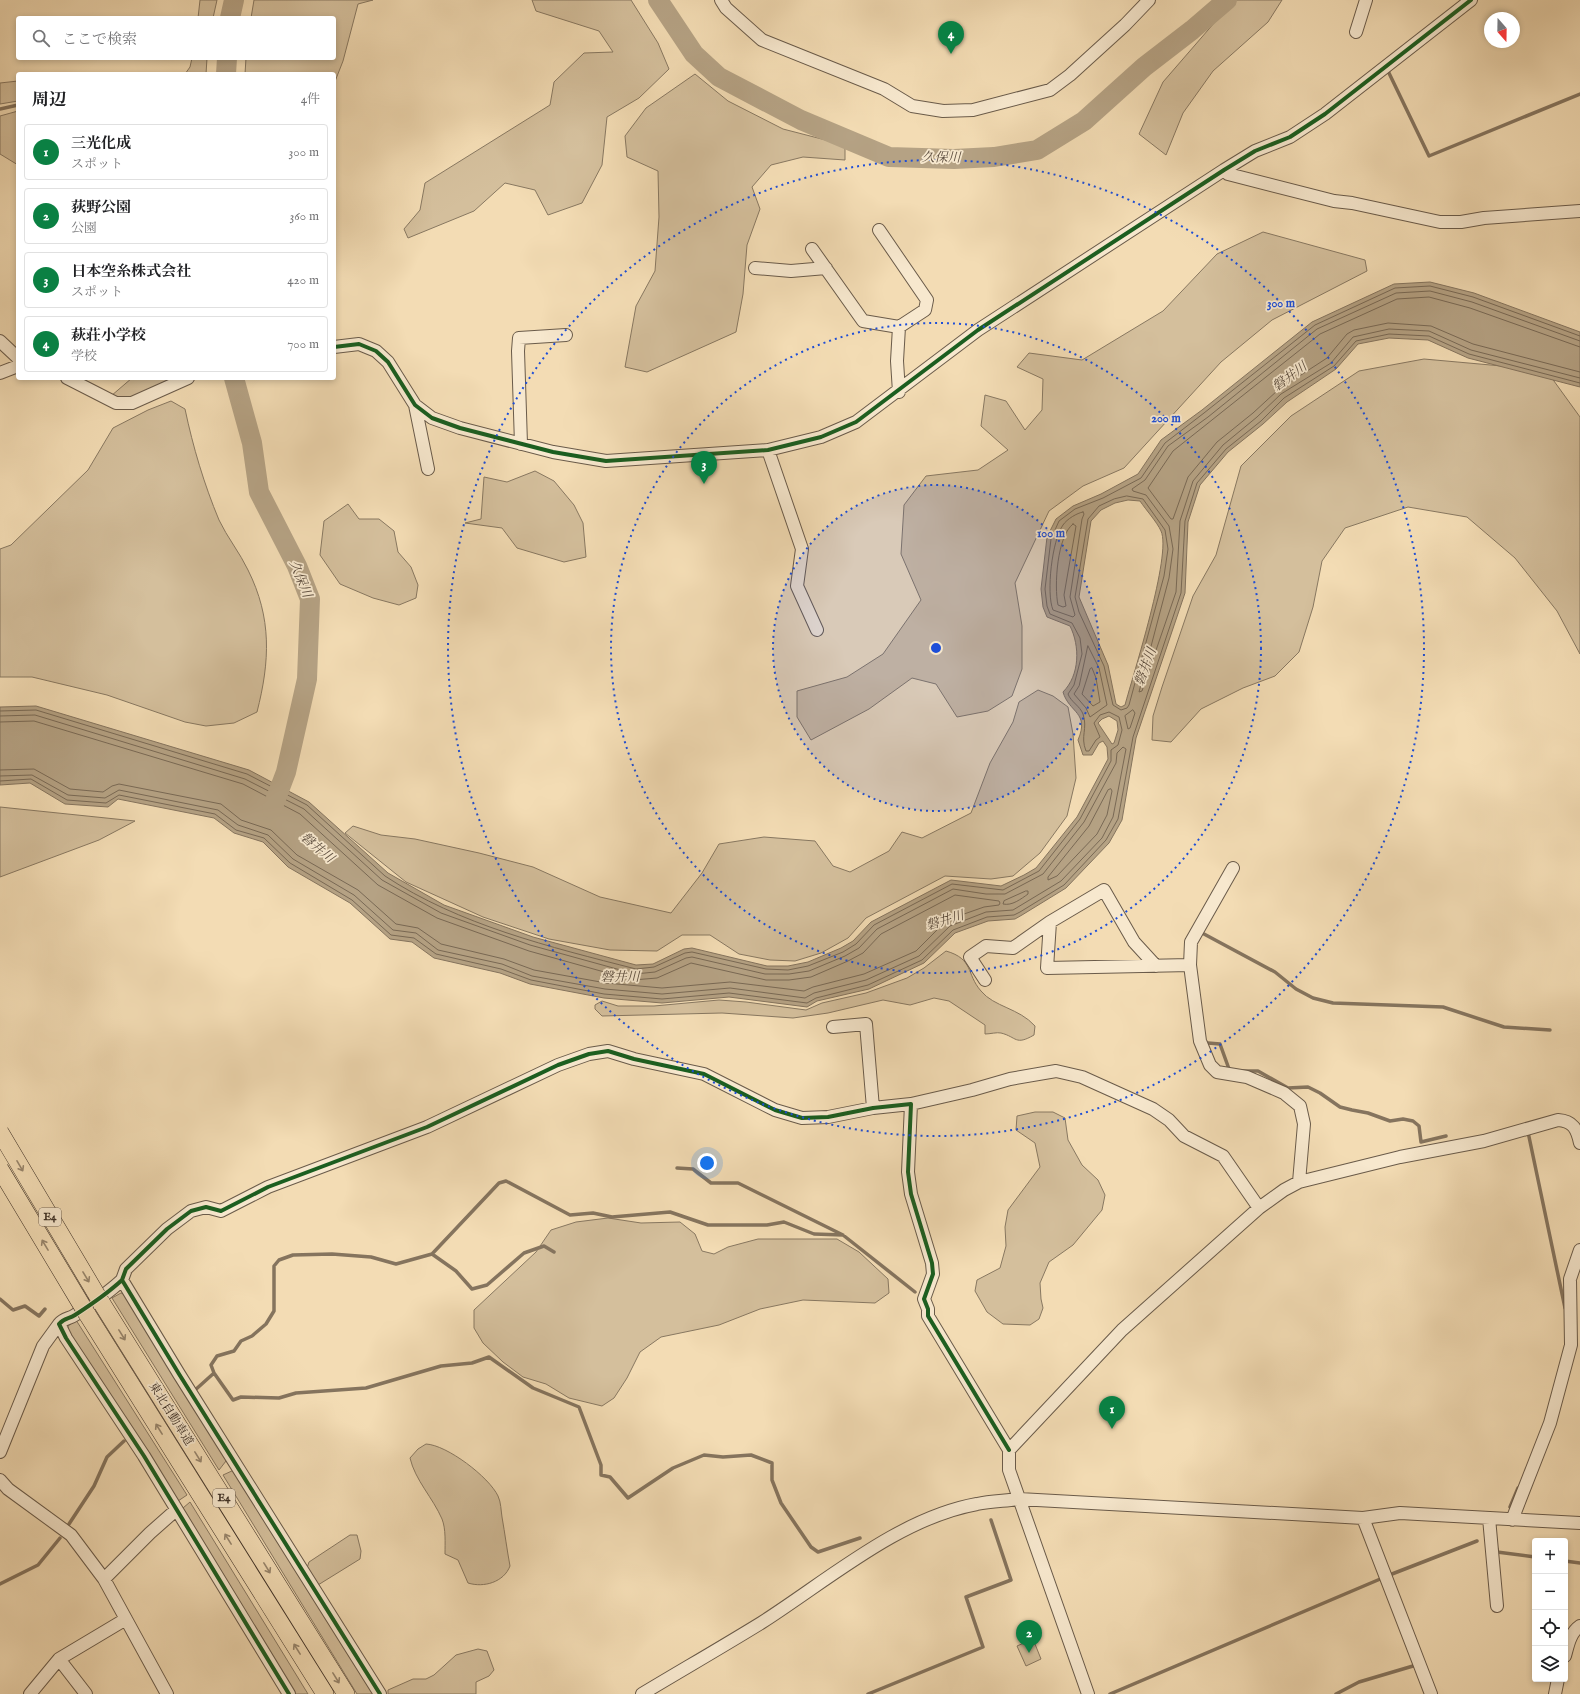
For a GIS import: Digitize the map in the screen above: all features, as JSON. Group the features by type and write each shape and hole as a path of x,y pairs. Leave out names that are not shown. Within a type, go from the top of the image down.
{"highway":[{"name":"東北自動車道","path":"0,1132 101,1302 346,1694"},
{"name":"東北自動車道","path":"0,1169 87,1314 325,1694"}],"street":[{"path":"721,0 726,8 762,40 884,89 912,106 943,111 973,110 1050,90 1070,75 1125,25 1149,0"},
{"path":"1356,32 1366,0"},
{"path":"338,346 359,344 376,351 388,362 415,405 432,418 460,428 553,452 606,461 768,450 821,436 856,422 899,392 978,330 1224,170 1255,151 1290,138 1325,114 1471,0"},
{"path":"1224,170 1228,174 1334,201 1352,203 1440,222 1461,222 1484,218 1580,211"},
{"path":"812,248 863,321 899,327 925,310 927,300 879,230"},
{"path":"755,268 791,271 826,268"},
{"path":"899,327 897,361 899,392"},
{"path":"521,444 518,351 520,338 566,335"},
{"path":"0,341 16,356"},
{"path":"0,373 16,367"},
{"path":"71,380 116,403 132,403 184,380"},
{"path":"415,405 428,469"},
{"path":"768,450 802,549 797,586 817,630"},
{"path":"1233,868 1193,936 1191,942 1190,965 1200,1042 1210,1065 1217,1072 1247,1077 1284,1093 1300,1106 1304,1124 1299,1182"},
{"path":"985,980 970,957 986,946 1013,948 1050,922 1104,890 1134,942 1156,966"},
{"path":"1050,922 1047,968 1190,965"},
{"path":"833,1027 866,1024 873,1108"},
{"path":"0,1452 43,1346 64,1317 73,1316 108,1293 122,1280 126,1269 167,1229 191,1211 206,1207 221,1211 268,1187 427,1127 558,1065 589,1054 608,1051 634,1059 704,1074 775,1110 802,1118 828,1117 873,1108 911,1104 972,1090 1010,1079 1056,1070 1082,1077 1153,1109 1169,1120 1184,1136 1223,1156 1259,1208"},
{"path":"911,1104 908,1172 911,1194 933,1274 924,1299 928,1309 928,1316 1009,1450 1009,1470 1088,1694"},
{"path":"1009,1450 1122,1330 1259,1208 1284,1190 1299,1182 1400,1157 1484,1140 1558,1120 1566,1120 1577,1129 1580,1143"},
{"path":"1512,1520 1550,1423 1571,1345 1570,1278 1580,1250"},
{"path":"122,1280 179,1374 380,1694"},
{"path":"64,1317 176,1510 289,1694"},
{"path":"0,1480 8,1489 71,1535 104,1579 167,1694"},
{"path":"642,1694 761,1623 873,1548 910,1528 944,1514 977,1504 1019,1500 1363,1518 1400,1513 1580,1523"},
{"path":"104,1579 150,1533 176,1510"},
{"path":"1363,1518 1430,1694"},
{"path":"1489,1518 1497,1606"},
{"path":"30,1694 59,1659 126,1619"},
{"path":"1568,1646 1570,1637 1580,1626"},
{"path":"59,1659 86,1694"},
{"path":"1555,1694 1557,1682"}],"shaded area":[{"path":"200,0 217,0 213,16 198,16"},
{"path":"254,0 373,0 358,4 343,61 336,79 336,72 245,72 246,60 336,60 336,16 251,16"},
{"path":"532,0 631,0 658,43 669,69 639,98 607,117 602,165 582,203 548,215 535,190 505,183 474,211 408,238 404,229 420,210 425,183 550,105 554,82 584,53 613,52 599,31 536,11"},
{"path":"1234,0 1282,0 1268,22 1213,71 1183,113 1166,155 1139,134 1163,82"},
{"path":"192,60 207,60 206,72 186,72 190,67"},
{"path":"695,74 728,101 783,129 845,145 845,160 803,157 771,165 752,187 760,209 747,245 743,294 736,332 647,372 625,367 636,306 655,271 659,217 658,171 627,157 625,136 646,108"},
{"path":"16,81 16,101 0,104 0,83"},
{"path":"16,112 16,164 0,154 0,116"},
{"path":"1263,232 1365,260 1367,271 1272,320 1221,362 1124,468 1083,486 1049,511 1015,583 1022,626 1022,669 1012,696 988,711 957,717 936,684 912,678 869,709 811,740 797,717 797,691 847,677 883,654 921,600 901,554 904,505 926,476 978,470 1008,450 981,426 985,395 1006,401 1025,430 1042,410 1043,379 1017,367 1029,353 1082,360 1163,311 1217,254"},
{"path":"1424,359 1546,370 1580,417 1580,654 1557,611 1515,558 1467,517 1408,507 1345,528 1322,561 1313,607 1299,652 1275,676 1243,688 1201,709 1171,742 1152,740 1153,716 1162,687 1193,596 1216,555 1241,466 1291,416 1359,371"},
{"path":"130,380 168,380 129,400 111,396"},
{"path":"171,401 185,409 199,465 208,493 222,526 241,557 256,588 265,623 266,657 257,712 234,723 206,726 185,722 107,695 32,677 0,677 0,549 11,545 88,470 113,428 148,410"},
{"path":"535,471 554,481 574,505 583,523 586,557 564,562 517,548 502,528 465,523 481,519 484,477 507,482"},
{"path":"348,504 359,519 379,519 394,531 398,552 411,567 418,585 416,598 399,605 373,598 340,584 320,555 324,521"},
{"path":"1038,690 1053,696 1068,707 1073,734 1076,778 1067,816 1040,853 1013,876 991,879 945,876 866,918 848,938 821,953 795,961 770,960 739,954 710,935 682,935 657,951 610,950 549,939 483,917 406,882 345,833 353,826 381,835 415,839 479,853 533,867 600,897 671,913 702,873 719,844 764,837 815,841 833,866 850,872 889,851 902,832 922,838 971,813 990,763 1013,722 1019,702"},
{"path":"0,807 135,821 99,840 0,877"},
{"path":"946,951 961,958 968,968 976,985 986,996 1029,1020 1035,1026 1034,1035 1023,1040 1016,1040 1001,1033 985,1034 985,1025 949,1001 934,998 910,1005 883,1000 828,1013 793,1018 722,1013 602,1016 595,1009 595,1005 602,1001 618,1006 654,1006 719,1000 806,1010 822,1003 866,993 907,978 924,968"},
{"path":"1035,1112 1053,1112 1065,1118 1068,1140 1082,1165 1098,1180 1105,1195 1102,1210 1073,1245 1049,1262 1040,1283 1043,1308 1039,1319 1030,1325 1003,1324 987,1312 975,1291 977,1280 1000,1268 1006,1246 1005,1227 1008,1210 1040,1167 1035,1143 1016,1130 1017,1116"},
{"path":"608,1218 641,1223 680,1222 695,1234 702,1251 714,1254 728,1247 758,1239 837,1239 859,1252 888,1279 889,1293 875,1303 803,1300 760,1309 719,1325 661,1337 640,1352 627,1378 614,1398 602,1406 569,1398 546,1384 523,1377 503,1362 483,1343 474,1328 474,1310 536,1252 551,1230 576,1222"},
{"path":"121,1293 125,1294 225,1457 226,1461 219,1470 112,1298"},
{"path":"76,1320 187,1495 178,1501 69,1334 68,1326"},
{"path":"426,1444 445,1450 466,1463 486,1480 498,1496 510,1566 507,1572 498,1580 480,1585 468,1583 458,1560 445,1554 445,1532 442,1519 416,1474 410,1458 418,1449"},
{"path":"234,1470 373,1694 357,1694 223,1475"},
{"path":"190,1502 308,1694 292,1694 183,1508"},
{"path":"350,1535 357,1535 361,1551 360,1559 318,1585 307,1568 309,1562"},
{"path":"1033,1639 1041,1659 1026,1666 1017,1646"},
{"path":"478,1649 487,1651 494,1670 489,1676 476,1682 476,1694 388,1694 388,1690 413,1679 426,1679 434,1675 456,1655"}],"water":[{"name":"磐井川","path":"1430,282 1474,293 1580,332 1580,387 1468,358 1428,340 1389,338 1358,344 1336,369 1287,402 1263,424 1228,452 1200,485 1188,522 1185,593 1136,738 1122,820 1109,843 1066,888 1022,915 1015,919 988,921 955,933 924,963 869,989 817,1001 807,1007 729,997 662,1003 604,998 530,984 500,973 434,958 412,942 390,939 350,903 288,867 263,842 234,833 214,818 118,799 108,807 65,804 30,783 0,785 0,707 36,706 249,770 309,802 388,873 444,905 533,937 636,965 653,964 684,949 692,948 767,966 788,966 808,962 841,948 853,941 871,922 951,880 1001,886 1036,868 1077,817 1108,759 1107,747 1103,741 1099,743 1092,755 1083,755 1078,740 1082,724 1080,718 1066,699 1063,692 1073,677 1077,660 1076,642 1070,626 1047,617 1043,607 1041,589 1047,537 1056,519 1073,506 1101,494 1138,474 1161,440 1202,410 1312,322 1394,284","holes":["1128,500 1140,501 1159,527 1163,544 1157,588 1143,643 1125,705 1121,707 1116,704 1108,665 1079,597 1091,521 1101,510 1115,503","1109,716 1117,721 1118,730 1114,743 1112,744 1098,723 1102,719"]}],"waterway":[{"name":"久保川","path":"230,16 234,0"},
{"name":"久保川","path":"658,0 694,54 719,77 801,120 889,157 954,159 994,157 1037,150 1084,121 1144,67 1192,30 1227,0"},
{"name":"久保川","path":"226,72 227,60"},
{"path":"1388,71 1429,156 1580,94"},
{"path":"0,109 16,105"},
{"name":"久保川","path":"235,380 252,443 259,492 297,566 310,599 307,679 286,772 272,809"},
{"path":"1204,934 1275,972 1296,989 1313,998 1333,1003 1443,1007 1504,1027 1550,1030"},
{"path":"1208,1043 1220,1044 1229,1069 1231,1070"},
{"path":"1243,1071 1258,1071 1288,1088 1308,1087 1320,1093 1340,1107 1368,1113 1390,1121 1403,1119 1413,1121 1419,1126 1421,1142 1446,1136"},
{"path":"1528,1132 1565,1308"},
{"path":"677,1168 693,1169 711,1183 738,1183 843,1235 915,1292"},
{"path":"432,1254 499,1183 506,1181 570,1215 593,1213 612,1217 670,1212 708,1225 767,1225 784,1222 814,1234 843,1235"},
{"path":"194,1391 214,1373 211,1365 217,1356 234,1351 241,1341 252,1336 266,1324 274,1311 274,1266 279,1260 293,1255 332,1254 371,1257 396,1264 432,1254 456,1271 472,1289 487,1285 524,1253 544,1246 554,1252"},
{"path":"0,1299 13,1310 25,1306 39,1316 45,1309"},
{"path":"214,1373 233,1400 241,1397 279,1398 296,1393 366,1388 441,1366 472,1363 489,1357 533,1388 579,1407 601,1465 601,1475 610,1477 628,1498 673,1468 704,1455 723,1457 751,1455 772,1463 772,1480 781,1503 811,1547 818,1552 860,1538"},
{"path":"69,1524 94,1486 107,1457 124,1441"},
{"path":"1510,1507 1518,1488"},
{"path":"868,1694 983,1647 966,1597 1011,1580 991,1520"},
{"path":"0,1584 38,1565 60,1538"},
{"path":"1110,1694 1392,1574 1477,1541"},
{"path":"1497,1549 1497,1552 1532,1557"},
{"path":"1568,1561 1580,1563"},
{"path":"1336,1694 1359,1682 1413,1666"}],"cycle path":[{"path":"336,347 359,344 376,351 388,362 415,405 432,418 460,428 553,452 606,461 768,450 821,437 856,422 978,330 1224,170 1255,151 1290,137 1325,114 1471,0"},
{"path":"122,1280 126,1269 167,1229 191,1211 206,1207 221,1211 268,1187 427,1127 558,1065 589,1054 608,1051 634,1059 704,1074 775,1110 802,1118 828,1117 873,1108 911,1104 908,1172 911,1194 932,1263 933,1274 924,1299 928,1309 928,1316 1009,1450"},
{"path":"289,1694 144,1456 66,1338 59,1324 94,1303 122,1280 179,1374 380,1694"}],"place":[{"name":"萩荘小学校","path":"951,54"},
{"name":"日本空糸株式会社","path":"704,484"},
{"name":"三光化成","path":"1112,1429"},
{"name":"荻野公園","path":"1029,1653"}]}
